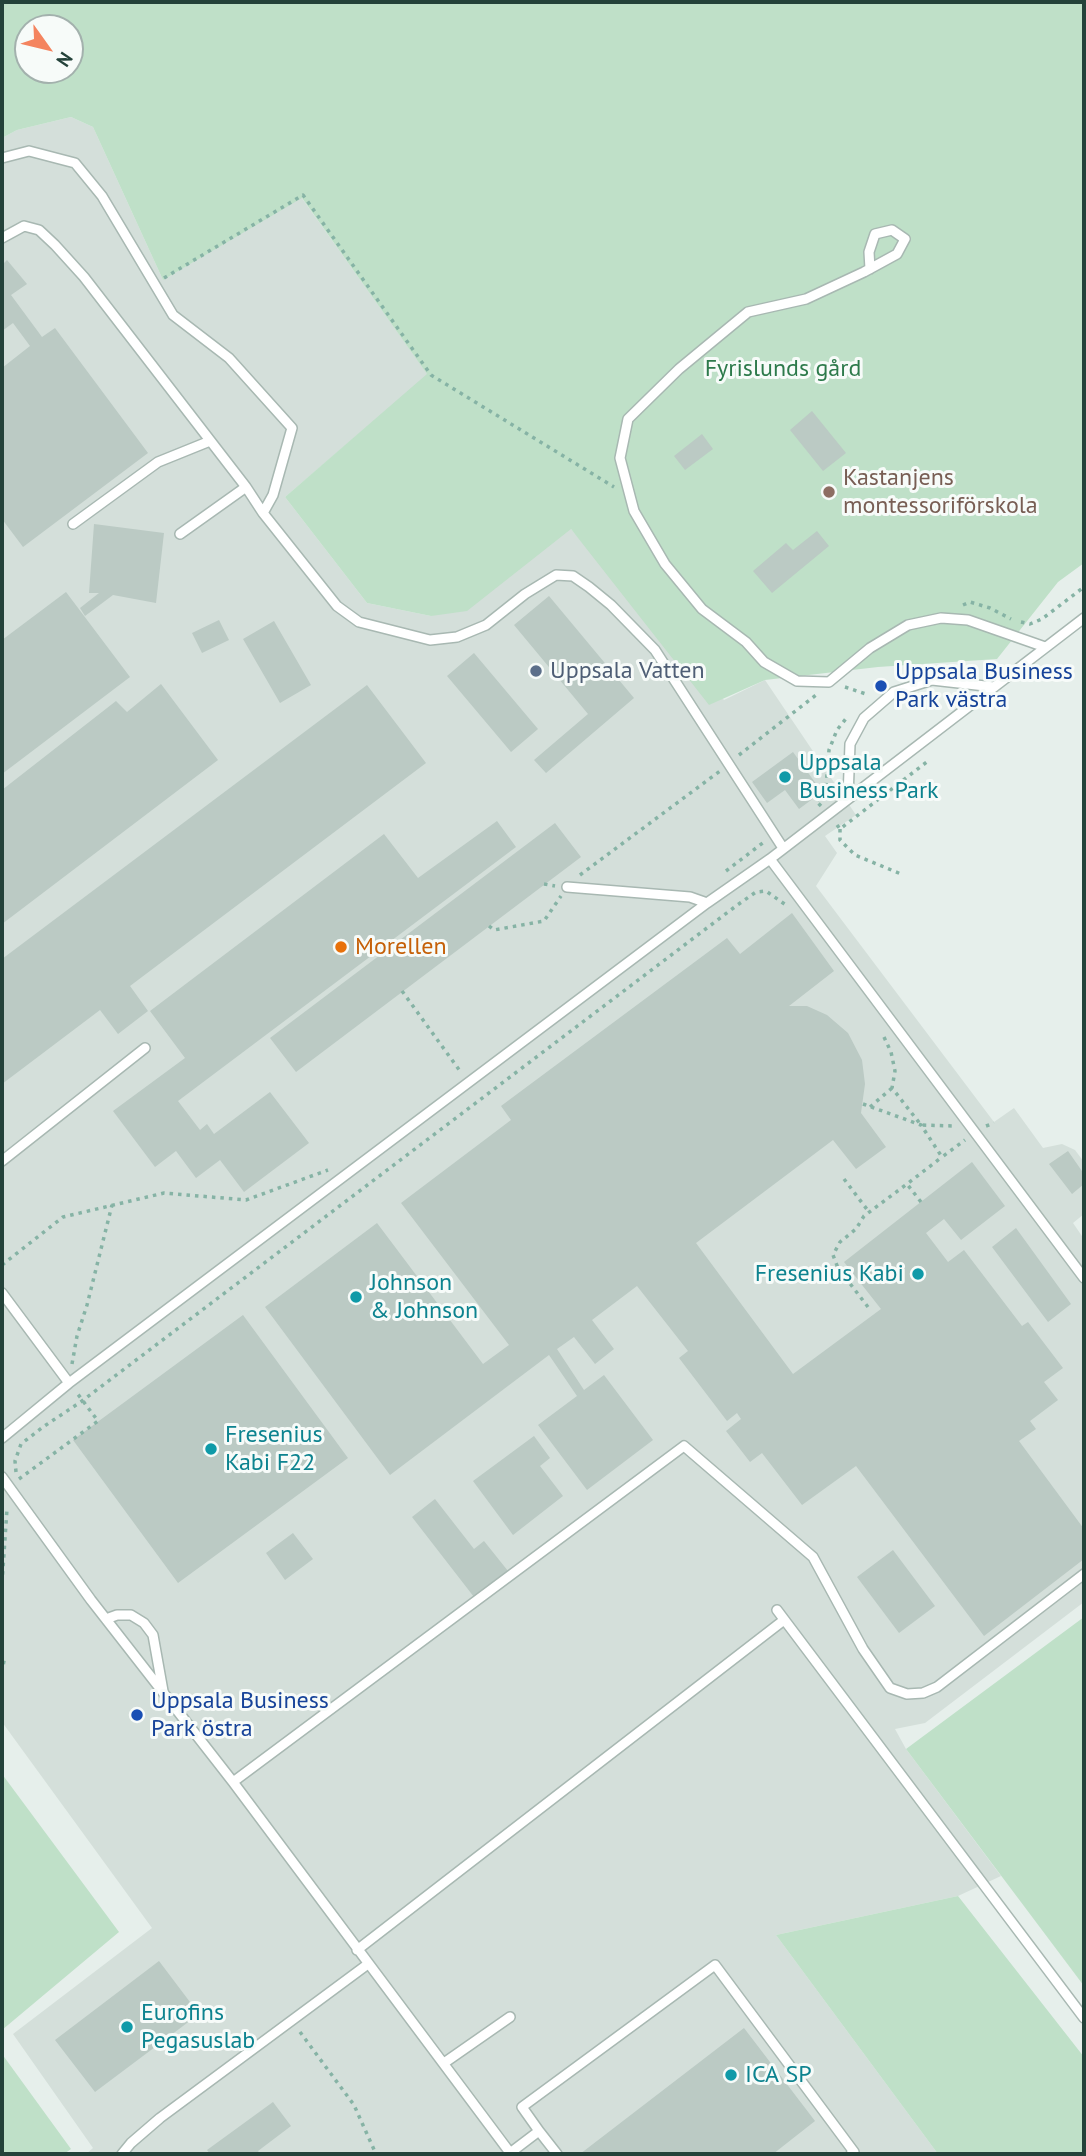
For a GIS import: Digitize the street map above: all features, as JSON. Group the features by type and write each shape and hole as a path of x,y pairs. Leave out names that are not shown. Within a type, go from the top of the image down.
{"lane":[{"path":"2,158 29,151 75,163 102,196 173,314 229,358 292,428 273,495 263,513"},
{"path":"2,238 24,226 39,230 55,245 84,277 337,606 359,622 430,640 457,636 486,625 556,575 573,576 611,605 655,650 783,848"},
{"path":"870,269 869,252 875,234 892,230 905,239 897,254 870,269 806,299 748,312 679,369 628,419 621,458 634,511 665,564 702,610 746,642 764,662 797,681 829,682 870,648 908,625 941,618 968,620 1045,647"},
{"path":"73,524 159,462 210,441"},
{"path":"180,534 246,487"},
{"path":"2,1438 69,1383 770,859 1084,618"},
{"path":"848,798 850,744 864,718 894,692 932,680 995,687"},
{"path":"770,859 1084,1278"},
{"path":"568,887 690,897 707,904"},
{"path":"2,1161 145,1048"},
{"path":"2,1293 69,1383"},
{"path":"233,1782 684,1446 813,1557 863,1648 890,1688 908,1695 923,1693 937,1686 1084,1574"},
{"path":"2,1477 106,1619 233,1782 511,2154 539,2131"},
{"path":"777,1610 1084,2018"},
{"path":"106,1619 117,1615 131,1615 144,1623 153,1635 163,1693"},
{"path":"357,1950 785,1620"},
{"path":"122,2154 160,2118 368,1964"},
{"path":"557,2154 522,2108 715,1965 854,2152 851,2154"},
{"path":"444,2063 510,2017"}],"path":[{"path":"153,284 303,195 430,375 631,498"},
{"path":"941,618 970,602 990,608 1016,622 1030,624 1042,619 1084,587"},
{"path":"489,926 494,930 544,921 580,875 714,777 817,695 829,682 870,694"},
{"path":"840,829 840,840 855,855 901,874"},
{"path":"722,874 775,834"},
{"path":"112,1205 77,1336 69,1383 82,1401 97,1421 17,1481 15,1461 22,1444 82,1401 756,892 766,891 792,910"},
{"path":"402,991 460,1071 467,1066"},
{"path":"870,1107 892,1088 895,1071 883,1034"},
{"path":"892,1088 942,1157"},
{"path":"863,1104 921,1125 972,1130 994,1123"},
{"path":"868,1307 838,1268 834,1255 840,1242 856,1229 869,1212 942,1157 972,1130"},
{"path":"2,1265 63,1217 164,1193 246,1200 332,1168"},
{"path":"844,1179 869,1212"},
{"path":"907,1184 921,1202"},
{"path":"2,1583 7,1508 13,1492"},
{"path":"292,2020 354,2105 376,2154"}],"shaded area":[{"path":"71,117 93,127 163,280 301,197 428,375 285,497 367,603 431,616 570,528 724,700 765,680 856,815 825,836 837,853 816,886 994,1122 1014,1108 1043,1148 1062,1144 1075,1150 1084,1162 1084,1214 1073,1223 1084,1239 1084,1602 925,1723 895,1729 906,1749 1001,1876 958,1896 776,1935 938,2154 86,2154 93,2148 13,2034 152,1928 2,1722 2,138 17,130"}],"green space":[{"name":"Fyrislunds gård","path":"2,2 1084,2 1084,563 1058,582 997,659 878,667 765,680 709,705 571,529 467,611 431,616 367,603 285,497 427,374 302,198 163,280 93,127 71,117 17,130 2,138"},
{"path":"1084,1617 1084,1986 906,1749"},
{"path":"2,1774 119,1932 2,2030"},
{"path":"958,1896 1084,2057 1084,2154 938,2154 776,1935"},
{"path":"2,2054 71,2149 64,2154 2,2154"}],"building":[{"path":"7,260 27,284 11,295 42,337 55,328 148,453 23,547 2,519 2,368 30,346 13,323 2,331 2,265"},
{"path":"812,411 846,453 823,471 790,430"},
{"path":"702,434 713,449 685,470 674,456"},
{"path":"94,524 164,533 156,603 113,595 85,616 80,608 99,593 89,593"},
{"path":"817,531 829,546 772,593 753,571 786,543 793,550"},
{"path":"66,592 130,677 2,774 2,640"},
{"path":"549,596 634,698 546,773 534,760 588,714 514,625"},
{"path":"219,620 229,640 202,653 192,633"},
{"path":"274,621 311,685 280,703 243,639"},
{"path":"474,653 538,729 511,752 447,676"},
{"path":"161,684 218,760 2,924 2,790 116,701 127,712"},
{"path":"367,685 426,763 130,986 148,1011 118,1034 100,1010 2,1084 2,959"},
{"name":"Uppsala Business Park","path":"793,752 822,792 799,809 785,790 767,803 752,782"},
{"path":"497,821 516,847 178,1101 200,1130 207,1124 214,1134 270,1092 309,1143 244,1192 220,1160 196,1178 176,1151 155,1167 113,1111 185,1058 150,1011 384,834 418,878"},
{"path":"555,823 581,857 296,1072 270,1038"},
{"name":"Fresenius Kabi","path":"792,913 834,971 789,1006 807,1006 827,1015 848,1033 862,1060 865,1084 861,1113 886,1147 856,1169 833,1140 696,1243 793,1374 881,1309 844,1262 972,1162 1005,1206 961,1240 944,1219 926,1233 948,1262 964,1250 1022,1326 1028,1322 1063,1368 1044,1382 1058,1400 1030,1421 1036,1429 1019,1441 1084,1529 1084,1559 984,1636 856,1466 802,1505 762,1453 750,1462 726,1431 741,1419 737,1413 727,1421 679,1358 688,1351 637,1286 592,1320 614,1349 595,1364 574,1337 557,1349 584,1390 604,1375 653,1440 587,1490 538,1425 577,1396 549,1355 390,1475 265,1307 377,1223 483,1364 509,1345 401,1203 511,1120 501,1106 727,938 740,954"},
{"path":"1068,1151 1084,1174 1084,1184 1072,1194 1049,1164"},
{"path":"1016,1228 1071,1304 1048,1322 992,1247"},
{"name":"Fresenius Kabi F22","path":"243,1315 348,1458 178,1583 73,1440"},
{"path":"534,1436 550,1458 540,1466 563,1496 513,1535 473,1481"},
{"path":"435,1499 474,1549 484,1541 508,1571 474,1597 412,1517"},
{"path":"293,1533 313,1559 285,1580 266,1553"},
{"path":"893,1550 935,1606 899,1633 857,1577"},
{"name":"Eurofins Pegasuslab","path":"159,1961 199,2014 95,2092 55,2040"},
{"name":"ICA SP","path":"744,2028 815,2121 773,2154 580,2154"},
{"path":"273,2102 291,2126 258,2151 260,2154 210,2154 207,2150"}],"place":[{"name":"Kastanjens montessoriförskola","path":"829,492"},
{"name":"Uppsala Vatten","path":"536,671"},
{"name":"Uppsala Business Park västra","path":"881,686"},
{"name":"Uppsala Business Park","path":"785,777"},
{"name":"Morellen","path":"341,947"},
{"name":"Fresenius Kabi","path":"918,1274"},
{"name":"Johnson & Johnson","path":"356,1297"},
{"name":"Fresenius Kabi F22","path":"211,1449"},
{"name":"Uppsala Business Park östra","path":"137,1715"},
{"name":"Eurofins Pegasuslab","path":"127,2027"},
{"name":"ICA SP","path":"731,2075"}]}
